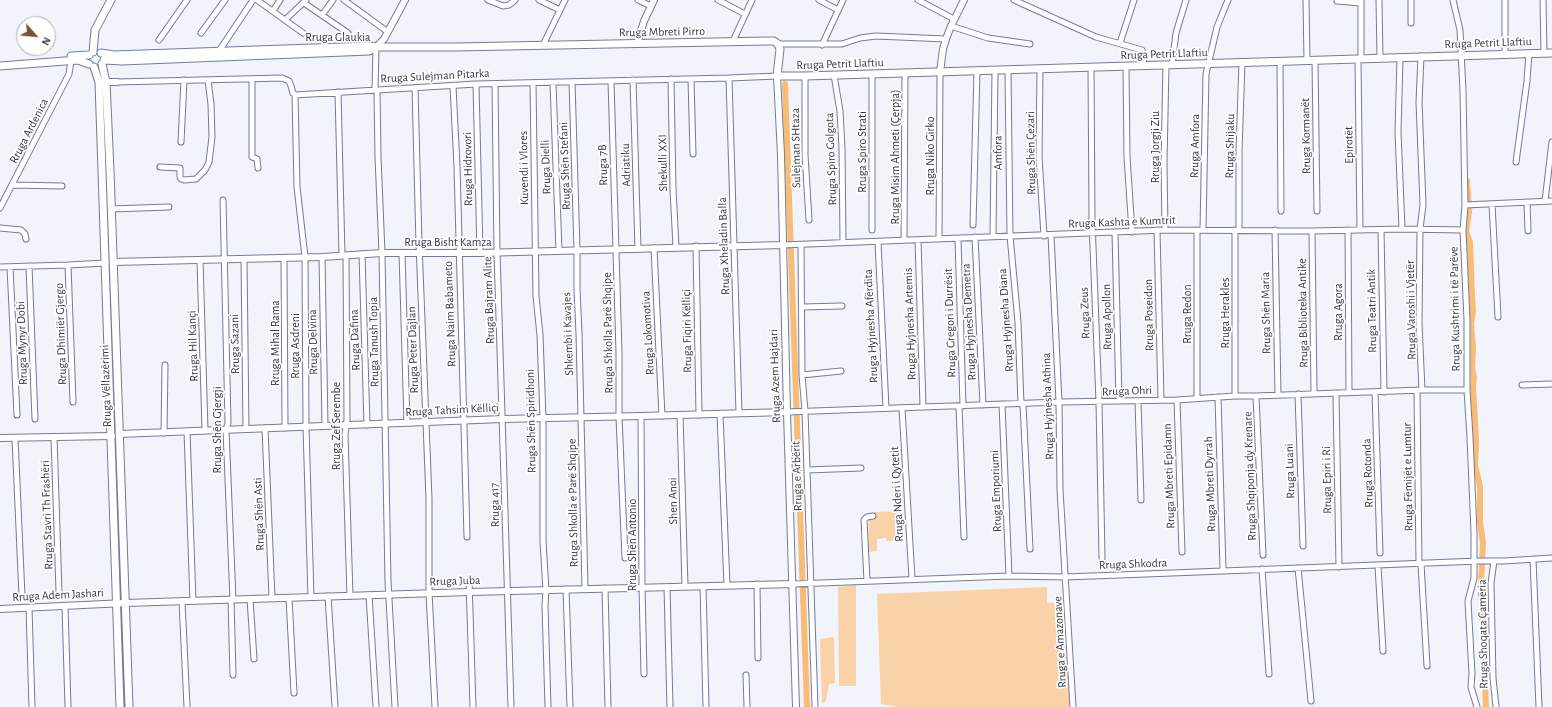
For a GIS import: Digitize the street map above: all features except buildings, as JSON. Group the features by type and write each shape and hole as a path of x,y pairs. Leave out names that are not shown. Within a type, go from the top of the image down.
{"main road":[{"path":"91,65 87,59 91,53 96,30 108,1"},
{"name":"Rruga Mbreti Pirro","path":"376,48 733,41 774,41 778,44"},
{"name":"Rruga Azem Hajdari","path":"777,76 780,49 778,44"},
{"name":"Rruga Glaukia","path":"102,59 114,55 362,46 376,48"},
{"name":"Rruga Glaukia","path":"102,59 122,61 369,51 376,48"},
{"path":"0,61 91,53 97,51 102,59 98,67 81,60 0,66"},
{"name":"Rruga Petrit Llaftiu","path":"777,76 995,71 1207,63 1315,61 1421,56 1460,56 1505,53 1552,53"},
{"name":"Rruga Vëllazërimi","path":"102,59 106,82 111,209 109,262"},
{"name":"Rruga Vëllazërimi","path":"91,65 99,82 109,262 115,435 120,707"},
{"name":"Rruga Vëllazërimi","path":"115,435 125,603 129,707"}],"street":[{"path":"159,40 187,0"},
{"path":"201,33 225,0"},
{"path":"219,51 253,0"},
{"path":"257,0 303,33"},
{"path":"273,11 280,0"},
{"path":"322,16 333,0"},
{"path":"344,0 388,32"},
{"path":"376,48 388,32 405,0"},
{"path":"488,0 503,6 509,5 515,0"},
{"path":"539,0 560,10"},
{"path":"543,45 565,0"},
{"path":"638,0 651,6"},
{"path":"637,44 644,21 654,0"},
{"path":"718,0 745,14"},
{"path":"733,41 752,0"},
{"path":"819,0 838,10"},
{"path":"822,45 843,0"},
{"path":"918,0 954,19"},
{"path":"940,72 946,39 964,0"},
{"path":"1014,0 1096,37 1142,50 1144,55 1143,66"},
{"path":"1120,43 1134,0"},
{"name":"Rruga Jorgji Ziu","path":"1165,230 1164,163 1169,65 1176,33 1186,0"},
{"name":"Rruga Amfora","path":"1203,229 1207,63 1217,27 1228,0"},
{"path":"1306,0 1307,61"},
{"path":"1379,0 1380,58"},
{"path":"1411,0 1411,23"},
{"name":"Rruga Kushtrimi i të Parëve","path":"1453,0 1460,30 1460,56 1463,91 1466,205 1463,230 1467,320 1467,390 1472,491 1473,562 1473,584 1468,601 1472,674 1471,687 1476,707"},
{"path":"1505,0 1505,53"},
{"path":"1543,0 1544,53"},
{"path":"1337,1 1361,1"},
{"name":"Epirotët","path":"1360,230 1359,59 1361,1"},
{"path":"285,20 305,2 322,16 348,33"},
{"path":"951,26 988,38 1030,44"},
{"name":"Rruga Mbreti Pirro","path":"778,44 842,44 860,38 876,36 946,39"},
{"name":"Rruga Tanush Topia","path":"376,48 389,594 395,707"},
{"path":"1516,162 1527,81 1529,53"},
{"name":"Rruga Varoshi i Vjetër","path":"1420,390 1420,229 1423,205 1419,102 1421,56"},
{"path":"1400,57 1398,132 1402,229"},
{"name":"Rruga Ardenica","path":"0,208 69,74 71,61"},
{"name":"Rruga Kormanët","path":"1315,61 1317,211"},
{"name":"Rruga Shijaku","path":"1237,230 1242,62"},
{"path":"1280,62 1281,211"},
{"path":"1126,66 1127,157 1132,232"},
{"name":"Rruga Zeus","path":"1091,67 1093,233 1099,402 1102,558"},
{"name":"Rruga Shën Çezari","path":"1040,69 1040,157 1044,236"},
{"name":"Amfora","path":"1008,70 1010,236"},
{"path":"973,225 977,71"},
{"path":"993,236 995,71"},
{"name":"Rruga Niko Girko","path":"939,239 940,72"},
{"name":"Rruga Misim Ahmeti (Çerpja)","path":"904,240 905,73"},
{"name":"Rruga Spiro Strati","path":"872,74 872,230"},
{"name":"Rruga Spiro Golgota","path":"834,75 840,111 842,148 843,242"},
{"name":"Rruga Sulejman Pitarka","path":"295,95 476,84 777,76"},
{"name":"Rruga Azem Hajdari","path":"777,76 782,155 789,412 799,583 796,707"},
{"name":"Sulejman SHtaza","path":"805,76 805,155 809,220"},
{"name":"Rruga Xheladin Balla","path":"729,78 739,413"},
{"path":"252,79 252,157 257,159 258,168"},
{"path":"106,82 286,79 292,86 293,93 295,95"},
{"name":"Shekulli XXI","path":"671,79 673,188 676,247"},
{"path":"691,79 693,154"},
{"path":"181,142 184,80"},
{"path":"160,167 180,168 181,179 196,179 209,162 212,136 208,80"},
{"name":"Adriatiku","path":"633,80 638,249"},
{"name":"Rruga 7B","path":"611,81 616,249"},
{"name":"Rruga Shën Stefani","path":"572,82 578,250"},
{"name":"Kuvendi i Vlores","path":"533,83 536,251"},
{"name":"Rruga Dielli","path":"553,83 558,251"},
{"name":"Rruga Hidrovori","path":"476,84 480,253"},
{"name":"Rruga Bajram Alite","path":"495,84 497,252 503,419"},
{"name":"Rruga Naim Babameto","path":"453,86 457,166 467,537"},
{"name":"Rruga Peter Dajlan","path":"415,88 429,499 429,593 435,707"},
{"name":"Rruga Zef Serembe","path":"338,92 344,255 347,420 345,426 350,596"},
{"name":"Rruga Asdreni","path":"295,95 297,187 305,257 306,427 311,597"},
{"path":"1545,201 1552,142"},
{"path":"12,185 62,186"},
{"name":"Rruga Shën Gjergji","path":"224,200 228,423 226,430 233,674"},
{"path":"1466,205 1552,201"},
{"path":"1527,202 1528,230"},
{"path":"1492,204 1498,317"},
{"path":"111,209 169,207"},
{"path":"0,228 21,230 26,239"},
{"name":"Rruga Kashta e Kumtrit","path":"785,245 958,239 993,236 1044,236 1156,230 1463,230"},
{"name":"Rruga Poseidon","path":"1156,230 1161,399"},
{"name":"Rruga Redon","path":"1197,230 1197,398"},
{"name":"Rruga Herakles","path":"1235,396 1237,230"},
{"name":"Rruga Shën Maria","path":"1276,230 1278,395"},
{"name":"Rruga Agora","path":"1348,230 1349,393"},
{"name":"Rruga Teatri Antik","path":"1381,230 1384,392"},
{"name":"Rruga Biblioteka Antike","path":"1312,231 1314,394"},
{"name":"Rruga Apollon","path":"1115,232 1119,401"},
{"name":"Rruga Hyjnesha Athina","path":"1050,235 1059,402 1060,490 1066,577"},
{"name":"Rruga Hyjnesha Diana","path":"1010,236 1018,322 1030,549"},
{"name":"Rruga Hyjnesha Demetra","path":"975,237 983,405"},
{"name":"Rruga Gregori i Durrësit","path":"958,239 964,537"},
{"name":"Rruga Hyjnesha Artemis","path":"918,240 922,407"},
{"name":"Rruga Hyjnesha Afërdita","path":"878,242 886,408"},
{"name":"Rruga Bisht Kamza","path":"109,262 322,257 382,253 480,253 696,246 785,245"},
{"name":"Rruga e Arbërit","path":"798,245 802,307 803,411 816,707"},
{"name":"Rruga Fiqiri Këlliçi","path":"696,246 699,415"},
{"name":"Rruga Lokomotiva","path":"654,248 662,416"},
{"name":"Rruga Shkolla Parë Shqipe","path":"616,249 619,417 626,558"},
{"name":"Shkembi i Kavajes","path":"578,250 577,290 581,417"},
{"name":"Rruga Shën Spiridhoni","path":"536,251 536,296 540,335 543,418 543,541 546,590 545,605 548,707"},
{"path":"402,253 407,423"},
{"name":"Rruga Dafina","path":"362,254 367,425"},
{"name":"Rruga Delvina","path":"322,257 325,426"},
{"name":"Rruga Mihal Rama","path":"284,258 285,428"},
{"name":"Rruga Sazani","path":"244,259 246,429"},
{"name":"Rruga Hil Kançi","path":"200,260 205,430"},
{"path":"0,267 109,262"},
{"name":"Rruga Dhimiër Gjergo","path":"68,265 73,402"},
{"name":"Rruga Mynyr Dobi","path":"30,266 35,419"},
{"path":"10,267 17,415"},
{"path":"802,307 842,306"},
{"path":"164,433 165,365"},
{"path":"802,375 841,371"},
{"path":"1522,385 1552,384"},
{"name":"Rruga Ohri","path":"789,412 1059,402 1138,401 1161,399 1177,400 1235,396 1336,394 1420,390 1467,390"},
{"name":"Rruga Fëmijët e Lumtur","path":"1420,390 1420,564 1427,666"},
{"name":"Rruga Rotonda","path":"1375,392 1380,553"},
{"name":"Rruga Luani","path":"1298,394 1303,546"},
{"name":"Rruga Epiri i Ri","path":"1336,394 1339,567"},
{"name":"Rruga Shqiponja dy Krenare","path":"1256,396 1263,555"},
{"name":"Rruga Mbreti Dyrrah","path":"1218,397 1223,570"},
{"name":"Rruga Mbreti Epidamn","path":"1177,400 1182,552"},
{"path":"1138,401 1141,500"},
{"name":"Rruga Emporiumi","path":"1002,404 1009,576"},
{"name":"Rruga Nderi i Qytetit","path":"902,408 912,579"},
{"name":"Rruga Tahsim Këlliçi","path":"0,438 115,435 205,430 503,419 789,412"},
{"path":"720,414 727,585"},
{"name":"Shen Anoi","path":"680,415 685,586"},
{"name":"Rruga Shën Antonio","path":"641,416 644,674"},
{"name":"Rruga Shkolla e Parë Shqipe","path":"581,417 585,589"},
{"name":"Rruga 417","path":"503,419 507,591"},
{"name":"Rruga Shën Asti","path":"265,428 272,598"},
{"path":"187,431 193,601"},
{"name":"Rruga Stavri Th Frashëri","path":"54,437 59,592"},
{"path":"15,438 22,596"},
{"path":"806,470 861,468"},
{"path":"867,581 864,520 867,517 873,516"},
{"path":"1533,558 1539,707"},
{"name":"Rruga Shkodra","path":"799,583 1009,576 1066,577 1552,558"},
{"name":"Rruga Shoqata Çamëria","path":"1491,561 1493,678 1496,707"},
{"path":"1378,566 1383,651"},
{"path":"1298,568 1311,701"},
{"path":"1262,570 1269,674"},
{"name":"Rruga e Amazonave","path":"1066,577 1073,707"},
{"path":"469,580 474,707"},
{"name":"Rruga Juba","path":"117,603 799,583"},
{"path":"757,584 758,658"},
{"path":"703,586 706,707"},
{"path":"667,587 670,707"},
{"path":"605,588 608,707"},
{"path":"566,589 570,707"},
{"path":"507,591 511,707"},
{"path":"369,595 376,707"},
{"path":"328,596 335,707"},
{"path":"289,598 294,693"},
{"path":"250,599 254,659"},
{"path":"182,601 187,707"},
{"name":"Rruga Adem Jashari","path":"0,609 117,603"},
{"path":"65,606 68,707"},
{"path":"30,608 32,707"},
{"path":"746,675 747,707"}],"shaded area":[{"path":"902,511 904,536 899,537 899,540 886,541 886,538 877,539 877,551 868,552 869,521 871,515 874,512"},
{"path":"856,585 856,686 839,686 838,587"},
{"path":"1047,587 1047,603 1061,602 1071,707 899,707 881,704 877,594"},
{"path":"834,637 835,683 829,684 826,701 822,704 820,639"}],"waterway":[{"path":"785,84 807,707"},
{"path":"1467,181 1469,211 1466,232 1470,242 1473,312 1471,323 1476,441 1475,466 1480,486 1480,522 1483,543 1481,583 1486,707"}]}
